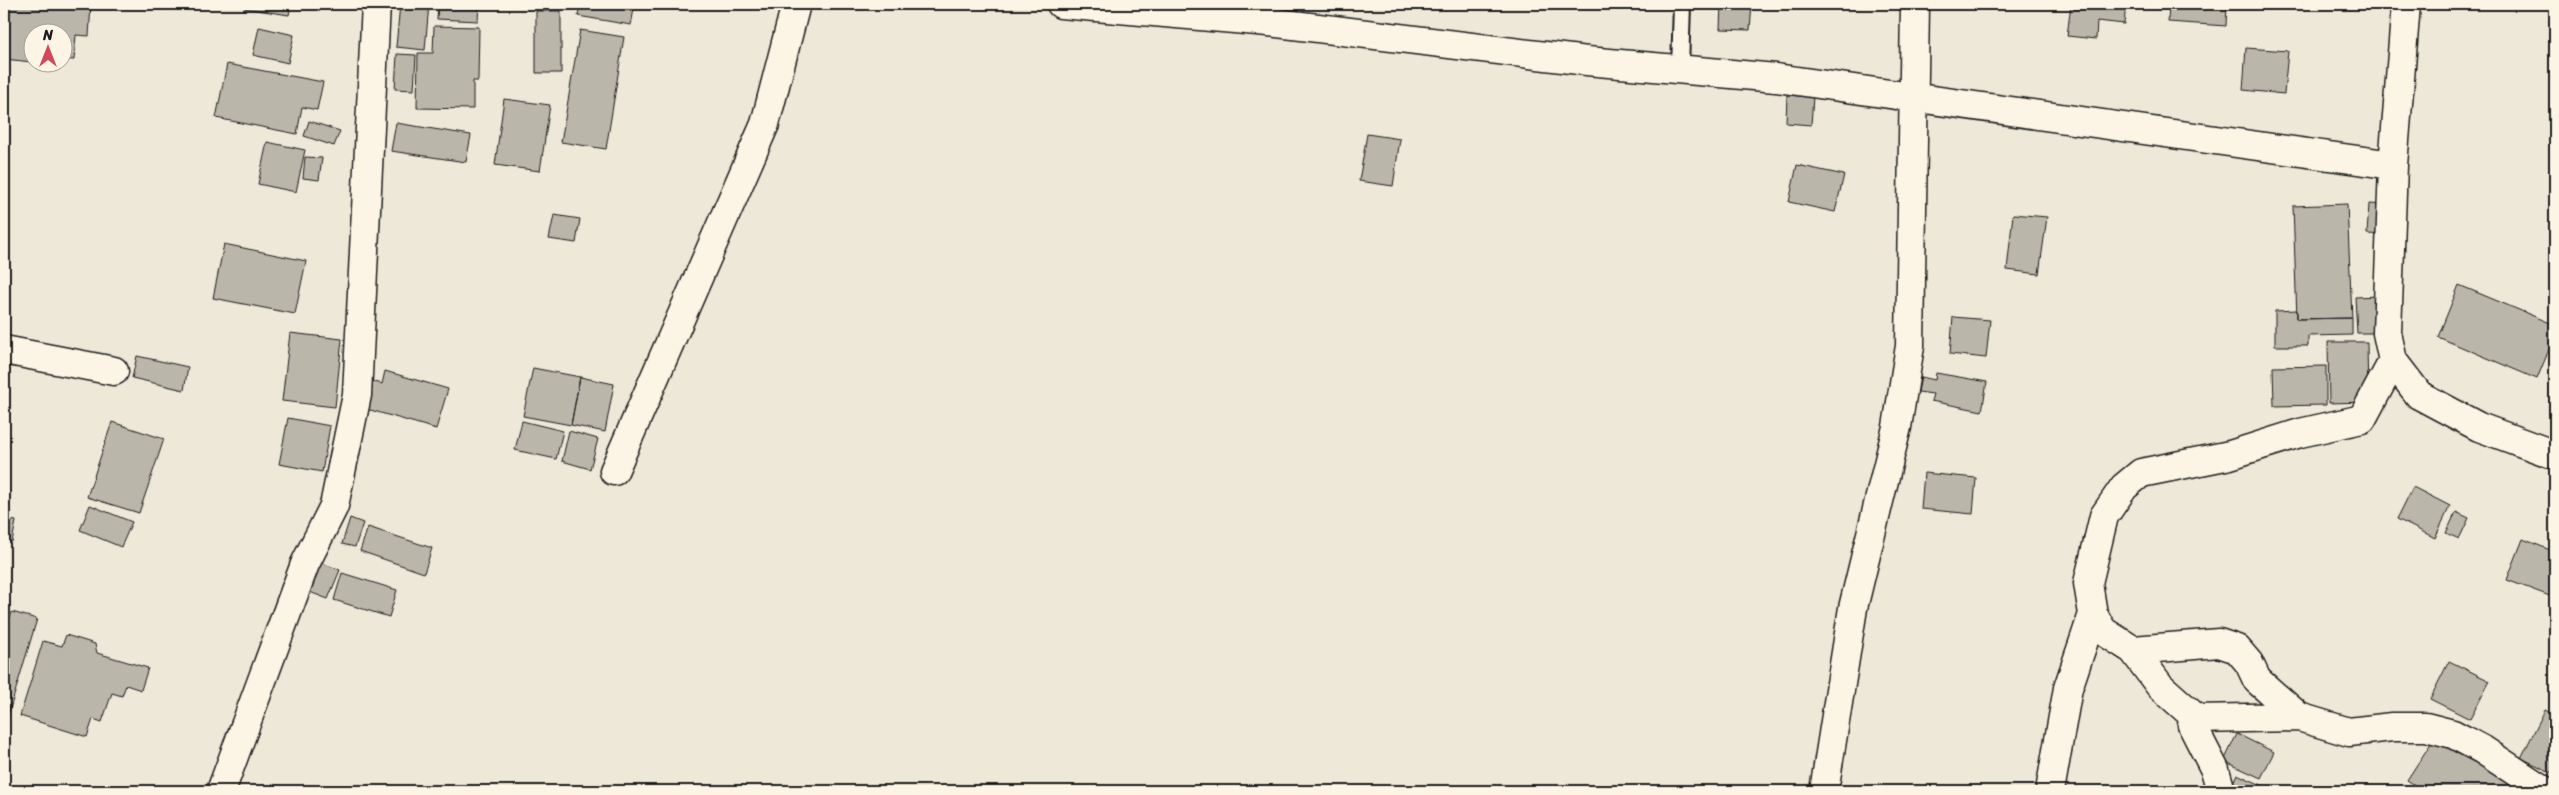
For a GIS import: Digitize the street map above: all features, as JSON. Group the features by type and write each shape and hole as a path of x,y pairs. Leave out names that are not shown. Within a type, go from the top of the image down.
{"street":[{"path":"221,791 305,564 334,506 357,395 376,4"},
{"path":"614,471 765,124 796,4"},
{"path":"1061,4 1269,22 1587,61 1776,78 2393,165"},
{"path":"1824,791 1853,608 1897,428 1910,346 1910,246 1916,4"},
{"path":"2406,4 2393,165 2387,333 2394,361 2419,395 2479,428 2555,454"},
{"path":"4,350 114,370"},
{"path":"2394,361 2362,419 2300,433 2230,455 2141,473 2130,482 2104,516 2088,583 2093,614 2104,632 2132,650 2160,686 2197,719 2299,717 2349,732 2392,727 2426,727 2453,734 2483,750 2545,791"},
{"path":"2050,791 2068,688 2093,614"},
{"path":"2132,650 2219,643 2237,649 2249,663 2257,680 2299,717"},
{"path":"2197,719 2192,726 2216,770 2221,791"}],"lane":[{"path":"1680,70 1682,4"}],"building":[{"path":"4,4 91,4 89,36 76,35 74,60 72,60 72,22 22,22 22,61 4,59"},
{"path":"245,4 291,4 289,15 244,8"},
{"path":"400,4 429,4 425,50 396,47"},
{"path":"438,4 479,4 478,21 437,19"},
{"path":"580,4 635,4 631,25 578,16"},
{"path":"1721,4 1752,4 1750,30 1720,29"},
{"path":"2071,4 2126,4 2124,24 2097,21 2096,39 2067,36"},
{"path":"2169,4 2227,4 2226,26 2168,22"},
{"path":"536,11 561,11 561,73 536,73"},
{"path":"434,26 479,27 478,81 473,81 473,109 417,108 418,53 433,53"},
{"path":"259,27 294,35 288,63 253,55"},
{"path":"580,30 624,37 606,149 561,142"},
{"path":"2246,48 2288,51 2284,94 2243,90"},
{"path":"397,54 416,55 414,90 395,89"},
{"path":"227,64 323,82 317,110 302,107 297,134 216,118"},
{"path":"1787,95 1813,97 1811,125 1786,123"},
{"path":"504,99 550,105 540,171 495,165"},
{"path":"309,121 340,131 334,146 304,136"},
{"path":"396,123 471,135 466,162 391,151"},
{"path":"1367,134 1400,139 1393,186 1359,181"},
{"path":"267,142 305,150 296,192 258,184"},
{"path":"305,157 322,158 319,180 303,178"},
{"path":"1797,165 1844,175 1835,212 1789,202"},
{"path":"2347,204 2352,318 2297,319 2293,206"},
{"path":"2369,204 2389,205 2388,235 2367,234"},
{"path":"2013,214 2047,217 2039,274 2007,270"},
{"path":"554,215 580,219 576,243 549,239"},
{"path":"224,244 306,261 295,314 213,298"},
{"path":"2459,285 2555,325 2555,335 2537,379 2438,337"},
{"path":"2381,296 2382,333 2357,333 2355,297"},
{"path":"2297,310 2297,319 2352,318 2352,335 2308,336 2308,346 2275,346 2275,311"},
{"path":"1953,317 1990,320 1986,358 1950,354"},
{"path":"290,333 342,339 335,407 282,401"},
{"path":"2328,342 2367,342 2368,402 2329,403"},
{"path":"137,356 188,367 184,390 132,378"},
{"path":"2326,366 2326,405 2274,406 2273,367"},
{"path":"533,368 580,377 571,425 523,416"},
{"path":"385,371 448,389 436,429 360,407 368,380 382,384"},
{"path":"1936,373 1987,382 1982,411 1931,401 1933,394 1918,392 1921,377 1935,380"},
{"path":"580,377 614,384 605,432 571,425"},
{"path":"288,418 330,426 322,472 279,464"},
{"path":"522,421 563,431 556,459 515,450"},
{"path":"112,422 164,439 139,513 87,497"},
{"path":"569,431 598,439 590,469 562,461"},
{"path":"1924,473 1976,478 1973,514 1921,509"},
{"path":"2413,487 2450,506 2435,538 2397,519"},
{"path":"90,505 132,522 121,547 80,530"},
{"path":"2456,512 2469,518 2459,539 2446,533"},
{"path":"350,518 363,523 355,547 342,544"},
{"path":"4,519 16,521 12,542 4,541"},
{"path":"368,527 432,548 424,573 360,551"},
{"path":"2523,539 2555,552 2555,598 2507,580"},
{"path":"319,562 340,570 328,599 307,591"},
{"path":"342,573 397,590 389,617 334,600"},
{"path":"12,612 37,619 4,729 4,626 7,627"},
{"path":"66,635 95,644 97,653 148,668 141,690 126,685 122,696 112,693 102,722 93,719 87,737 20,716 43,641 62,646"},
{"path":"2449,661 2490,681 2470,719 2430,699"},
{"path":"2545,710 2555,715 2555,774 2521,758"},
{"path":"2237,734 2274,752 2261,778 2224,761"},
{"path":"2435,737 2521,791 2424,791 2407,780"},
{"path":"2237,774 2266,787 2265,791 2229,791"}]}
